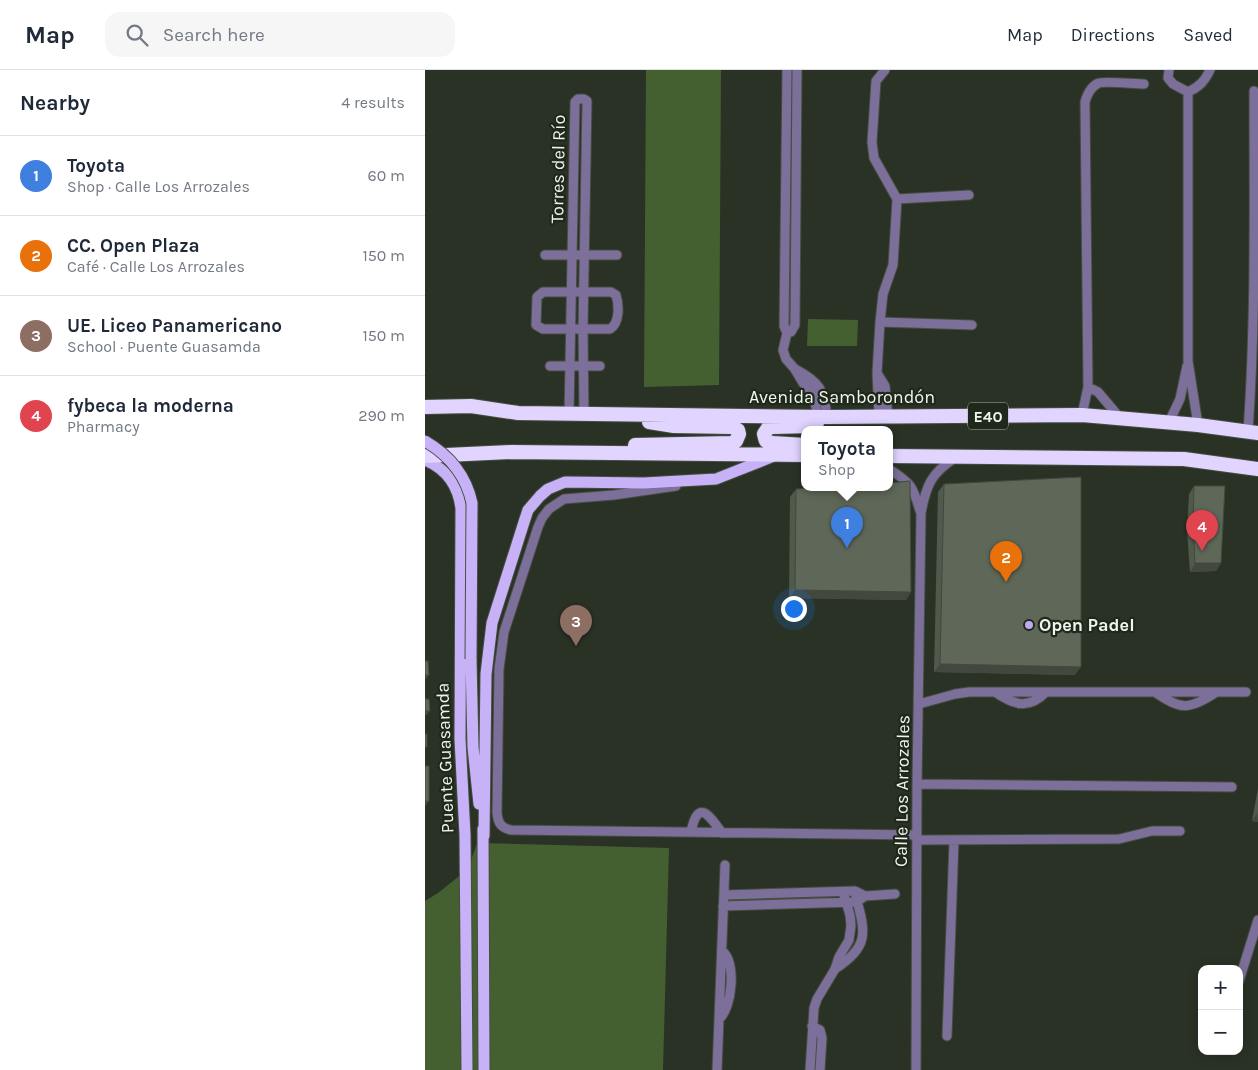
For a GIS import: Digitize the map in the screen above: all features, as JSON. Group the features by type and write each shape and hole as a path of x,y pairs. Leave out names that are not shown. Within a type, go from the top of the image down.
{"highway":[{"name":"Avenida Samborondón","path":"425,407 471,406 518,413 569,414 823,417 1083,415 1169,422 1253,432"},
{"path":"563,453 643,444 732,443 735,442 739,434 738,430 733,427 674,426 599,414"},
{"path":"812,426 823,417"},
{"path":"801,426 772,427 768,428 765,434 765,438 769,442 801,445"},
{"path":"425,456 511,452 801,455"},
{"path":"893,456 1184,458 1258,468"}],"main road":[{"name":"Puente Guasamda","path":"425,441 434,446 451,461 463,476 470,494 472,514 471,659 473,756 475,783 484,836"},
{"name":"Puente Guasamda","path":"484,1070 486,674 492,623 528,510 548,489 565,482 644,483 715,479 778,454"},
{"name":"Puente Guasamda","path":"425,460 445,471 459,497 461,508 460,739 465,835 467,1070"}],"street":[{"path":"884,417 885,386 877,373 880,322 883,294 893,265 897,199 875,158 873,142 876,81 885,70"},
{"path":"1169,70 1168,78 1173,84 1188,92"},
{"path":"1188,92 1206,79 1209,70"},
{"path":"787,333 791,332 795,325 797,72 787,72 784,326 787,333 783,350 786,359 803,383 813,393 823,417"},
{"path":"1083,415 1088,387 1085,102 1088,94 1100,83 1144,84"},
{"path":"1253,432 1251,390 1254,258 1254,91"},
{"path":"1188,92 1188,361 1198,425"},
{"name":"Torres del Río","path":"569,414 575,102 578,99 587,101 583,329 584,414"},
{"path":"786,109 797,110"},
{"path":"786,146 796,146"},
{"path":"574,161 586,161"},
{"path":"897,199 969,195"},
{"path":"573,199 585,198"},
{"path":"785,216 796,216"},
{"path":"545,255 617,256"},
{"path":"785,281 796,281"},
{"path":"584,292 611,292 616,295 617,321 615,326 610,329 543,329 536,324 537,296 539,294 584,292"},
{"path":"880,322 972,325"},
{"path":"1169,422 1179,399 1188,361"},
{"path":"549,366 600,366"},
{"path":"1088,387 1105,399 1120,418"},
{"path":"1086,398 1105,399"},
{"path":"1179,399 1194,401"},
{"name":"Calle Los Arrozales","path":"916,1070 917,784 921,513 925,490 929,483 944,465 956,457"},
{"name":"Calle Los Arrozales","path":"893,472 903,478 914,490 921,513"},
{"path":"715,479 614,495 564,499 549,509 538,527 504,632 499,669 497,814 498,820 505,829 917,837 954,841 1119,840 1151,831 1180,831"},
{"path":"919,704 955,694 995,692 1246,692"},
{"path":"1155,692 1173,704 1184,706 1197,704 1215,692"},
{"path":"917,784 1232,787"},
{"path":"691,832 696,817 705,812 710,815 722,833"},
{"path":"947,1036 954,841"},
{"path":"717,1070 725,865"},
{"path":"724,895 855,891 865,896 895,894"},
{"path":"835,969 855,954 863,935 863,926 855,891"},
{"path":"810,1070 814,1008 849,940 850,915 843,892"},
{"path":"787,893 787,904"},
{"path":"723,906 857,902 865,896"},
{"path":"1243,971 1255,941 1257,924"},
{"path":"812,1026 820,1030 822,1038 820,1070"}],"green space":[{"path":"646,70 721,70 719,385 644,387"},
{"path":"808,319 858,320 857,346 807,346"},
{"path":"477,843 669,848 663,1070 425,1070 425,901 468,869"}],"building":[{"path":"1081,477 1081,667 940,664 944,484"},
{"path":"910,481 911,592 795,590 796,489 801,489 801,491 893,491 893,483"},
{"path":"1194,486 1225,486 1221,563 1195,563"},
{"path":"425,661 428,661 429,675 425,675"},
{"path":"425,699 429,699 430,711 425,711"},
{"path":"425,734 427,734 427,747 425,747"},
{"path":"425,766 429,766 429,801 425,801"}],"place":[{"name":"Toyota","path":"847,548"},
{"name":"fybeca la moderna","path":"1202,551"},
{"name":"CC. Open Plaza","path":"1006,582"},
{"name":"Open Padel","path":"1029,625"},
{"name":"UE. Liceo Panamericano","path":"576,646"}]}
